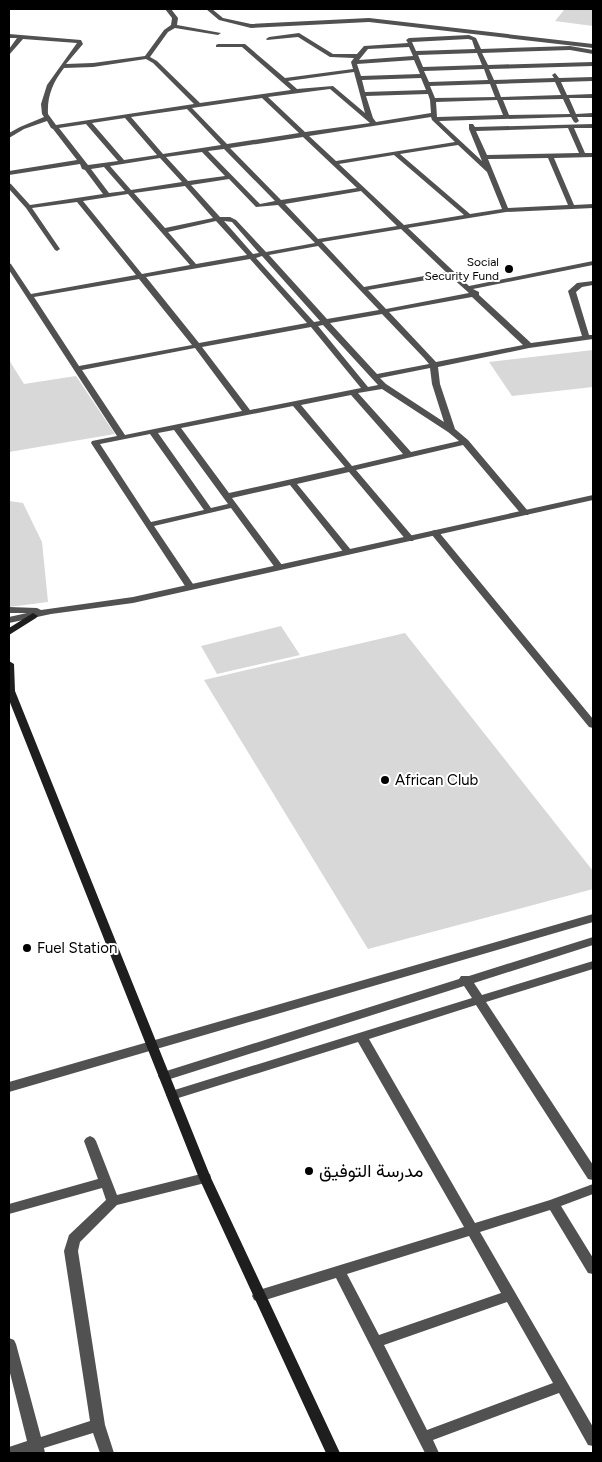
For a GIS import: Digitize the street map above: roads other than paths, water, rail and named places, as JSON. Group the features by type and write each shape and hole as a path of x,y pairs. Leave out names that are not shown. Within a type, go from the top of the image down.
{"main road":[{"path":"9,632 33,616"},
{"path":"9,664 9,690 205,1178 333,1453"}],"street":[{"path":"168,9 175,18 174,26"},
{"path":"209,9 221,19 250,26 370,20 593,46"},
{"path":"147,58 166,31 174,26 218,33"},
{"path":"269,39 299,35 332,56 356,59 570,48 593,52"},
{"path":"9,36 79,41 80,44 62,66 46,91 43,104 53,127 108,196"},
{"path":"9,53 21,37"},
{"path":"490,171 458,143 433,117 430,92 409,40 469,37 474,40 507,118"},
{"path":"539,40 578,126"},
{"path":"218,46 243,45 296,91"},
{"path":"372,122 358,78 356,59 366,47 411,45"},
{"path":"62,66 93,65 147,58 155,62 198,105"},
{"path":"420,69 593,64"},
{"path":"284,80 356,70"},
{"path":"358,78 423,76"},
{"path":"426,84 593,80"},
{"path":"53,127 331,87 372,122"},
{"path":"363,94 430,92"},
{"path":"263,96 476,294 529,346"},
{"path":"432,100 593,96"},
{"path":"188,107 434,365 436,384 451,430"},
{"path":"9,173 122,162 372,122 433,117 468,119 593,115"},
{"path":"126,116 163,156 185,185 314,326 366,388"},
{"path":"9,136 22,128 48,118"},
{"path":"468,119 506,210"},
{"path":"88,122 122,162"},
{"path":"570,126 584,155"},
{"path":"472,130 593,126"},
{"path":"334,163 458,143"},
{"path":"204,150 256,204 262,206 363,189"},
{"path":"395,153 469,216"},
{"path":"484,157 593,155"},
{"path":"550,156 572,207"},
{"path":"106,164 195,267"},
{"path":"28,207 80,201 230,177"},
{"path":"9,185 28,207 57,249"},
{"path":"80,201 142,276 247,412"},
{"path":"30,296 264,255 318,242 506,210 593,206"},
{"path":"163,231 218,219 230,218 234,221 374,377 383,386 451,430 465,442 526,513"},
{"path":"468,288 593,263"},
{"path":"9,266 122,437"},
{"path":"363,289 453,273"},
{"path":"374,377 529,346 590,337 572,291 580,285 593,284"},
{"path":"78,368 386,313 476,294"},
{"path":"190,587 95,443 152,430 383,386"},
{"path":"352,392 408,454"},
{"path":"296,403 410,539"},
{"path":"176,426 279,568"},
{"path":"152,430 209,511"},
{"path":"227,496 293,484 408,454 465,442"},
{"path":"293,484 348,552"},
{"path":"9,620 51,611 134,600 593,497"},
{"path":"149,525 234,504"},
{"path":"435,533 593,725"},
{"path":"9,610 51,611"},
{"path":"9,1087 593,918"},
{"path":"164,1076 465,979 593,941"},
{"path":"172,1095 593,965"},
{"path":"465,979 593,1175"},
{"path":"361,1036 593,1440"},
{"path":"90,1141 113,1201"},
{"path":"108,1453 98,1425 71,1250 74,1239 113,1201 205,1178"},
{"path":"9,1209 106,1182"},
{"path":"259,1296 472,1230 593,1189"},
{"path":"553,1204 593,1269"},
{"path":"339,1271 432,1453"},
{"path":"375,1342 509,1296"},
{"path":"9,1344 37,1450"},
{"path":"425,1437 561,1386"},
{"path":"9,1453 37,1450 98,1425"}],"place":[{"name":"Social Security Fund","path":"509,269"},
{"name":"African Club","path":"385,780"},
{"name":"Fuel Station","path":"27,948"},
{"name":"مدرسة التوفيق","path":"309,1171"}]}
